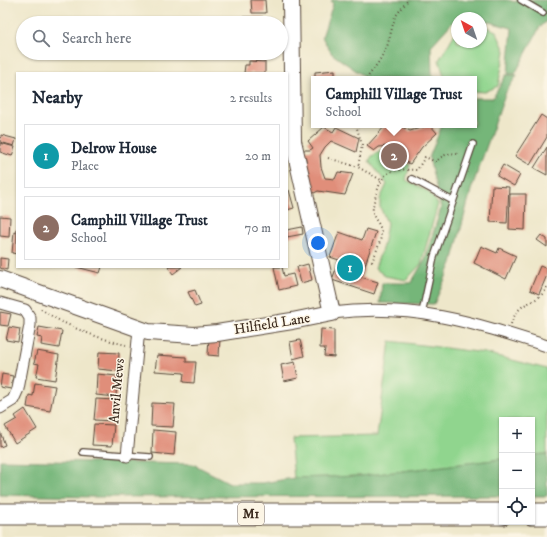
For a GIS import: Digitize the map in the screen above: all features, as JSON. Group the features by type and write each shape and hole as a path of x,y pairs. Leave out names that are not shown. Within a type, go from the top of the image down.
{"highway":[{"name":"M1","path":"0,514 499,514"},
{"path":"535,514 547,514"}],"street":[{"path":"291,0 293,141 332,313"},
{"name":"Hilfield Lane","path":"0,279 148,332 179,334 217,333 332,313 358,310 379,310 422,313 481,324 547,346"},
{"path":"0,303 25,310 30,318 30,325 18,389 13,400 0,408"},
{"name":"Anvil Mews","path":"127,456 139,329"}],"lane":[{"path":"521,0 543,13"},
{"path":"422,313 434,257 473,144"},
{"path":"412,179 453,201"},
{"path":"83,452 150,457"}],"path":[{"path":"368,76 381,58 395,17 408,0"},
{"path":"357,128 362,144 358,167"},
{"path":"372,262 381,236 380,224 373,214 374,200 381,180 389,172 396,170 417,170 425,157 436,162 445,155 456,153 468,160"},
{"path":"328,158 358,167 381,180"},
{"path":"507,333 513,316 519,308 542,296 547,286"},
{"path":"41,309 54,319 71,326 136,348"}],"green space":[{"path":"331,0 507,0 516,2 517,0 547,0 547,21 540,27 515,74 508,74 512,28 487,22 487,12 451,12 451,24 431,46 432,74 434,76 364,76 332,54 322,37 333,4"},
{"path":"487,27 496,31 505,51 498,86 485,92 477,91 477,76 444,76 439,60 451,40 451,48 487,48"},
{"path":"506,75 517,75 506,92 471,190 452,263 434,304 380,303 382,283 411,283 425,259 441,208 429,158 441,128 477,128 477,98 493,98"},
{"path":"383,150 410,164 406,180 429,192 438,204 421,264 406,280 385,276 375,268 383,246 387,223 380,207 380,199 387,184 369,161 372,156"},
{"path":"390,341 485,353 547,369 547,454 535,455 535,417 499,417 499,459 361,476 294,478 290,438 377,436"},
{"path":"547,454 547,496 535,496 535,455"},
{"path":"499,459 499,496 91,497 0,495 0,460 193,464 230,483 262,483 294,478 361,476"}],"building":[{"path":"251,0 265,0 266,13 252,13"},
{"path":"249,61 265,62 265,72 244,72 245,65 249,65"},
{"path":"335,70 335,76 315,76 315,72"},
{"path":"541,115 547,119 547,137 530,165 515,156"},
{"path":"323,128 333,132 335,128 338,128 359,138 356,152 331,141 320,155 321,167 325,178 335,179 338,172 353,174 345,195 318,191 310,195 302,150 310,150 313,148 308,141"},
{"path":"383,128 404,128 410,131 420,128 433,128 437,133 422,147 410,164 396,157 395,149 388,146 379,147 374,151 367,146"},
{"path":"1,135 16,139 14,146 0,142"},
{"path":"0,143 15,147 12,156 0,152"},
{"path":"547,147 547,175 534,168"},
{"path":"503,165 520,175 514,186 497,176"},
{"path":"492,186 509,187 507,223 490,222"},
{"path":"288,190 294,208 288,210"},
{"path":"510,194 526,194 525,230 509,229"},
{"path":"0,216 10,217 9,237 0,236"},
{"path":"302,227 303,234 288,237 288,230"},
{"path":"366,229 376,232 361,277 378,282 374,294 332,280 339,260 330,257 339,232 362,240"},
{"path":"14,232 16,233 16,254 12,253"},
{"path":"541,235 547,239 547,247 537,240"},
{"path":"481,246 497,253 499,248 516,256 506,279 474,263"},
{"path":"0,258 8,259 7,270 0,268"},
{"path":"308,264 312,280 301,283 297,267"},
{"path":"540,266 547,269 547,275 539,294 530,290"},
{"path":"80,268 102,268 100,273"},
{"path":"169,268 181,268 173,274"},
{"path":"274,268 282,268 284,276 293,274 296,286 279,290"},
{"path":"195,290 201,305 195,307 188,292"},
{"path":"0,312 11,314 8,326 0,325"},
{"path":"9,327 20,329 18,342 6,340"},
{"path":"39,327 62,331 59,348 41,345 42,338 37,337"},
{"path":"321,329 334,330 334,357 324,356 325,348 320,348"},
{"path":"209,337 220,338 219,356 208,355"},
{"path":"300,340 304,356 293,359 290,342"},
{"path":"37,351 59,355 55,380 36,377 39,364 34,363"},
{"path":"99,352 119,353 118,371 98,369"},
{"path":"157,355 186,357 186,362 196,362 194,383 183,382 184,373 155,371"},
{"path":"295,362 298,378 284,381 281,365"},
{"path":"2,374 13,376 11,389 0,387"},
{"path":"97,374 117,376 116,397 96,395"},
{"path":"35,383 55,386 50,411 27,407 29,395 33,396"},
{"path":"96,399 115,400 114,421 94,420"},
{"path":"152,403 175,404 173,427 151,426"},
{"path":"25,409 37,429 15,443 5,426 17,419 15,416"},
{"path":"94,424 114,425 112,446 92,445"},
{"path":"153,430 176,432 174,455 152,453"},
{"path":"0,432 5,445 0,447"}],"place":[{"name":"Camphill Village Trust","path":"394,156"},
{"name":"Delrow House","path":"350,268"}]}
